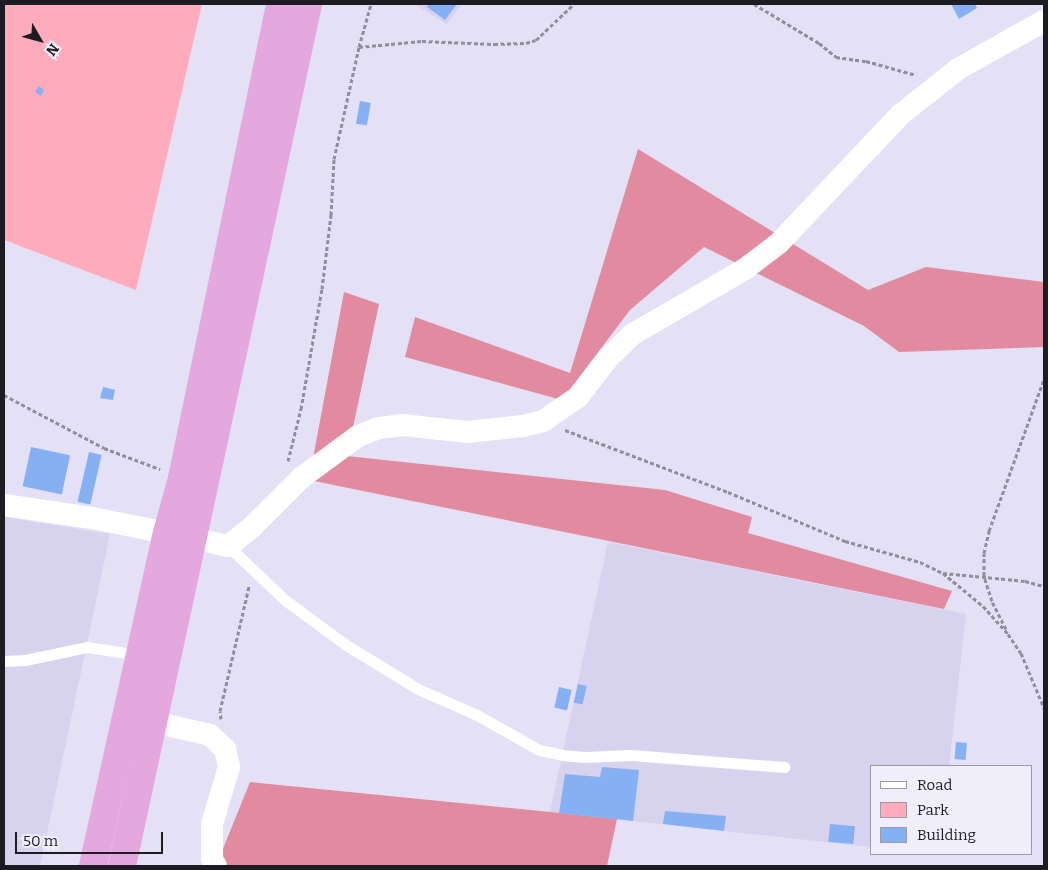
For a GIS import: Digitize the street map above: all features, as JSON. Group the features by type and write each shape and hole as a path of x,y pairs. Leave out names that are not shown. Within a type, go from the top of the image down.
{"highway":[{"path":"122,866 153,722 180,535 182,478 280,4"},
{"path":"93,866 140,655 180,535 308,4"}],"street":[{"path":"4,505 92,518 228,546 252,527 301,478 358,436 379,428 402,425 467,432 523,426 543,421 578,397 608,358 633,334 745,269 779,243 907,109 958,69 1044,21"},
{"path":"153,722 210,735 225,749 228,767 212,824 212,859 216,866"}],"lane":[{"path":"228,546 284,600 346,645 418,689 477,715 539,750 585,757 632,755 785,767"},
{"path":"4,661 24,660 87,647 140,655"}],"path":[{"path":"287,464 301,409 322,289 331,215 334,159 358,47 371,4"},
{"path":"358,47 422,41 494,44 526,43 536,40 574,4"},
{"path":"754,4 819,43 836,57 866,61 919,76"},
{"path":"1008,634 992,601 984,576 984,553 989,530 1044,378"},
{"path":"4,395 104,448 182,478"},
{"path":"543,421 719,488 845,541 920,562 943,573 983,606 1008,634 1021,653 1043,708"},
{"path":"225,749 220,710 254,571"},
{"path":"943,573 1025,581 1044,586"}],"shaded area":[{"path":"414,4 462,4 447,24"},
{"path":"638,149 868,290 926,267 1044,282 1044,347 899,352 864,326 704,247 630,310 562,400 405,357 415,317 570,373"},
{"path":"344,292 379,304 347,456 665,490 752,517 748,533 952,591 944,609 309,480"},
{"path":"4,517 110,534 40,866 4,866"},
{"path":"608,542 966,614 949,765 870,765 870,847 550,812"},
{"path":"250,782 617,819 607,866 216,866"}],"green space":[{"path":"4,4 202,4 136,290 4,240"}],"building":[{"path":"429,4 457,4 445,20 427,7"},
{"path":"951,4 975,4 977,8 959,19"},
{"path":"39,86 44,90 41,96 35,92"},
{"path":"360,101 371,103 367,126 356,124"},
{"path":"103,387 115,390 113,400 100,398"},
{"path":"31,447 70,455 62,494 23,486"},
{"path":"89,452 102,455 90,505 78,502"},
{"path":"578,684 587,686 582,705 574,703"},
{"path":"559,687 572,690 567,710 554,707"},
{"path":"956,742 967,743 965,760 955,759"},
{"path":"602,767 639,770 633,821 559,813 565,774 600,777"},
{"path":"665,811 726,816 724,831 663,824"},
{"path":"830,824 855,826 853,844 828,842"}]}
